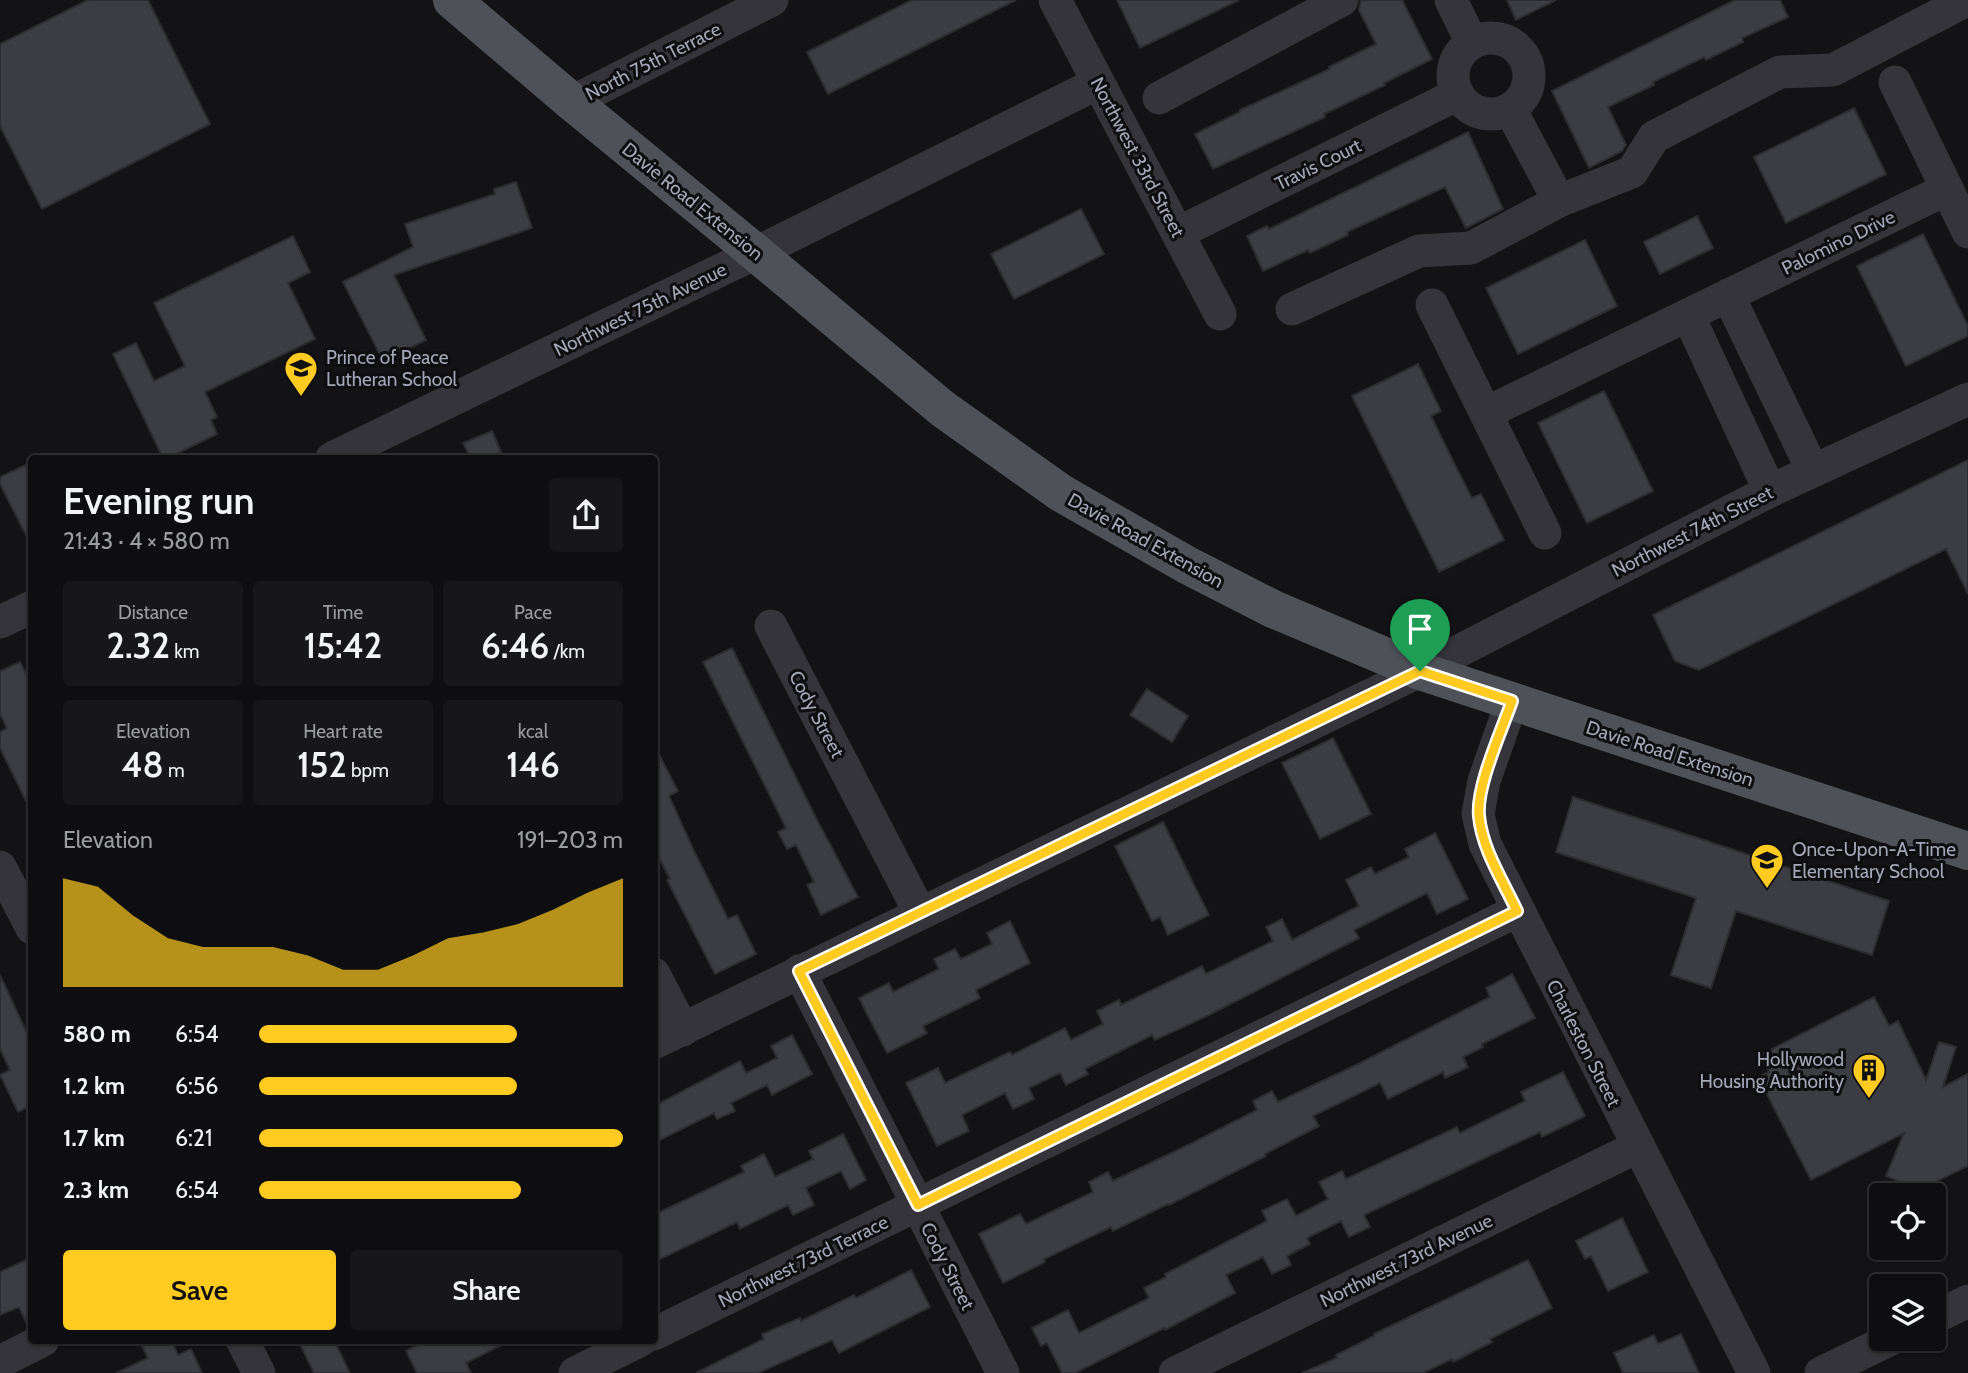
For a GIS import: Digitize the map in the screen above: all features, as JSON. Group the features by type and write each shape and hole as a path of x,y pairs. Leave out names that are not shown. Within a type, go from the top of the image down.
{"main road":[{"name":"Davie Road Extension","path":"452,0 943,409 1061,493 1187,565 1273,609 1420,671 1968,851"}],"street":[{"name":"North 75th Terrace","path":"572,102 772,0"},
{"name":"Northwest 33rd Street","path":"1055,0 1220,314"},
{"path":"1159,98 1342,0"},
{"path":"1451,0 1472,43"},
{"path":"1292,309 1419,251 1471,248 1559,201 1632,172 1654,137 1780,72 1833,70 1967,0"},
{"path":"1487,38 1501,39 1514,46 1524,57 1529,72 1528,87 1521,100 1510,109 1495,114 1481,113 1467,106 1458,94 1453,80 1455,65 1461,52 1472,43 1487,38"},
{"path":"1895,82 1968,232"},
{"name":"Northwest 75th Avenue","path":"346,455 384,447 757,253 1098,83"},
{"name":"Travis Court","path":"1178,233 1458,94"},
{"path":"1510,109 1559,201"},
{"name":"Palomino Drive","path":"1486,413 1947,189"},
{"path":"1728,295 1813,471"},
{"path":"1432,305 1545,533"},
{"path":"1688,315 1770,491"},
{"name":"Northwest 74th Street","path":"669,1036 1420,671 1770,491 1968,399"},
{"path":"0,622 28,609"},
{"name":"Cody Street","path":"771,626 920,913"},
{"name":"Charleston Street","path":"1512,701 1484,781 1478,814 1485,844 1754,1373"},
{"path":"0,867 28,920"},
{"name":"Northwest 73rd Terrace","path":"658,1332 1517,911"},
{"name":"Cody Street","path":"799,971 1003,1373"},
{"path":"658,991 669,1036"},
{"name":"Northwest 73rd Avenue","path":"1175,1373 1637,1147"},
{"path":"1946,1312 1968,1301"},
{"path":"0,1362 35,1344"},
{"path":"244,1344 259,1373"},
{"path":"575,1373 633,1344"},
{"path":"1821,1373 1869,1350"}],"building":[{"path":"88,0 148,0 210,124 42,209 0,126 0,44"},
{"path":"912,0 1016,0 828,94 807,52"},
{"path":"1117,0 1239,0 1140,48"},
{"path":"1361,0 1402,0 1432,59 1324,114 1325,117 1213,169 1195,134 1376,44 1359,10"},
{"path":"1507,0 1556,0 1516,20"},
{"path":"1735,0 1780,0 1788,17 1742,38 1743,42 1706,60 1704,57 1653,82 1654,85 1608,107 1626,145 1622,151 1589,168 1552,91"},
{"path":"1854,108 1886,174 1786,223 1754,157"},
{"path":"1468,132 1503,209 1466,228 1445,187 1347,232 1348,235 1310,253 1308,250 1263,271 1247,236 1267,226 1269,229"},
{"path":"516,182 532,228 394,275 426,340 383,361 343,282 413,247 405,224 495,194 494,189"},
{"path":"1081,209 1104,254 1014,299 991,254"},
{"path":"1697,216 1713,248 1660,274 1644,242"},
{"path":"1923,234 1968,326 1968,336 1906,366 1857,266"},
{"path":"293,236 310,272 288,283 315,339 205,392 217,417 211,420 217,434 174,455 162,455 113,354 136,343 154,381 185,366 154,303"},
{"path":"1585,240 1617,306 1518,354 1486,288"},
{"path":"1418,364 1441,411 1431,416 1472,498 1481,494 1504,540 1439,572 1352,396"},
{"path":"1604,391 1653,491 1587,523 1538,423"},
{"path":"492,431 501,452 494,455 469,455 463,443"},
{"path":"1968,460 1968,594 1946,549 1699,670 1675,661 1653,615"},
{"path":"28,464 28,539 0,484 0,477"},
{"path":"732,648 858,897 821,915 807,885 814,882 796,845 787,849 778,832 786,828 703,662"},
{"path":"20,662 28,678 28,805 0,748 0,732 7,728 0,714 0,671"},
{"path":"1147,689 1188,716 1172,742 1130,715"},
{"path":"1333,738 1371,814 1320,839 1282,763"},
{"path":"658,753 678,791 669,796 695,853 728,919 737,915 756,954 715,974 667,880 670,879 658,856"},
{"path":"1573,797 1889,901 1872,955 1736,911 1711,988 1671,975 1696,898 1556,852"},
{"path":"1163,822 1209,915 1168,935 1160,917 1152,921 1115,846"},
{"path":"1435,833 1468,899 1437,914 1427,893 1354,930 1359,938 1209,1015 1155,1040 1152,1035 1085,1069 1088,1074 1066,1085 1060,1073 1029,1088 1034,1099 1013,1109 1005,1093 962,1115 969,1131 937,1146 906,1083 938,1068 945,1083 1010,1052 1012,1055 1065,1028 1071,1040 1103,1024 1097,1011 1119,1000 1121,1005 1202,966 1206,974 1273,941 1266,927 1282,919 1292,940 1359,906 1346,880 1371,867 1375,874 1409,857 1405,849"},
{"path":"1010,921 1030,963 976,990 980,998 923,1026 927,1033 887,1053 859,998 889,983 893,992 939,969 934,959 955,949 961,959 992,944 987,933"},
{"path":"1512,974 1535,1018 1482,1044 1483,1047 1463,1057 1468,1067 1445,1078 1443,1072 1388,1099 1380,1083 1313,1116 1319,1126 1265,1154 1266,1156 1113,1231 1111,1227 1044,1259 1045,1262 1003,1283 979,1234 1020,1214 1026,1224 1093,1192 1089,1182 1108,1172 1113,1181 1192,1143 1257,1110 1253,1101 1272,1091 1278,1102 1356,1065 1490,997 1486,988"},
{"path":"0,975 28,1035 28,1107 18,1112 0,1075 10,1070 0,1049"},
{"name":"Hollywood Housing Authority","path":"1874,997 1889,1026 1898,1021 1926,1080 1939,1042 1956,1047 1943,1087 1968,1074 1968,1166 1933,1183 1902,1183 1886,1176 1904,1133 1811,1180 1758,1077 1769,1072 1760,1055"},
{"path":"792,1035 812,1074 772,1095 767,1085 731,1103 735,1111 717,1119 714,1113 658,1141 658,1104 740,1061 746,1073 777,1058 771,1046"},
{"path":"1563,1072 1585,1116 1542,1137 1540,1132 1364,1215 1370,1227 1349,1237 1341,1221 1307,1238 1310,1244 1287,1256 1291,1265 1272,1274 1263,1257 1226,1275 1235,1293 1075,1373 1062,1373 1047,1343 1041,1346 1032,1328 1068,1310 1079,1333 1149,1298 1144,1288 1166,1277 1165,1274 1267,1221 1262,1211 1287,1199 1296,1216 1328,1199 1319,1182 1342,1171 1346,1179 1457,1127 1460,1133 1525,1101 1521,1092"},
{"path":"843,1134 866,1180 850,1189 841,1171 806,1188 814,1205 793,1215 788,1205 740,1229 737,1222 658,1260 658,1213 744,1172 741,1166 764,1154 775,1177 813,1159 809,1151"},
{"path":"1622,1218 1648,1272 1608,1291 1591,1256 1585,1259 1576,1241"},
{"path":"26,1260 28,1264 28,1326 19,1307 0,1315 0,1272"},
{"path":"1528,1260 1552,1308 1490,1339 1492,1342 1453,1362 1452,1359 1423,1373 1302,1373 1337,1358 1336,1355 1374,1334"},
{"path":"911,1270 930,1307 839,1353 832,1340 758,1373 696,1373 764,1339 762,1334 800,1318 801,1321 854,1295 856,1298"},
{"path":"1681,1334 1699,1373 1623,1373 1614,1353 1654,1335 1658,1344"},
{"path":"173,1344 178,1355 191,1349 202,1373 116,1373 148,1358 142,1346"},
{"path":"300,1344 336,1344 350,1373 314,1373"},
{"path":"419,1344 503,1344 466,1363 471,1373 417,1373 406,1351"}],"place":[{"name":"Prince of Peace Lutheran School","path":"301,398"},
{"name":"Once-Upon-A-Time Elementary School","path":"1767,890"},
{"name":"Hollywood Housing Authority","path":"1869,1100"}],"route":[{"path":"1420,671 1512,701 1484,781 1478,814 1485,844 1517,911 918,1205 799,971 1420,671"}]}
